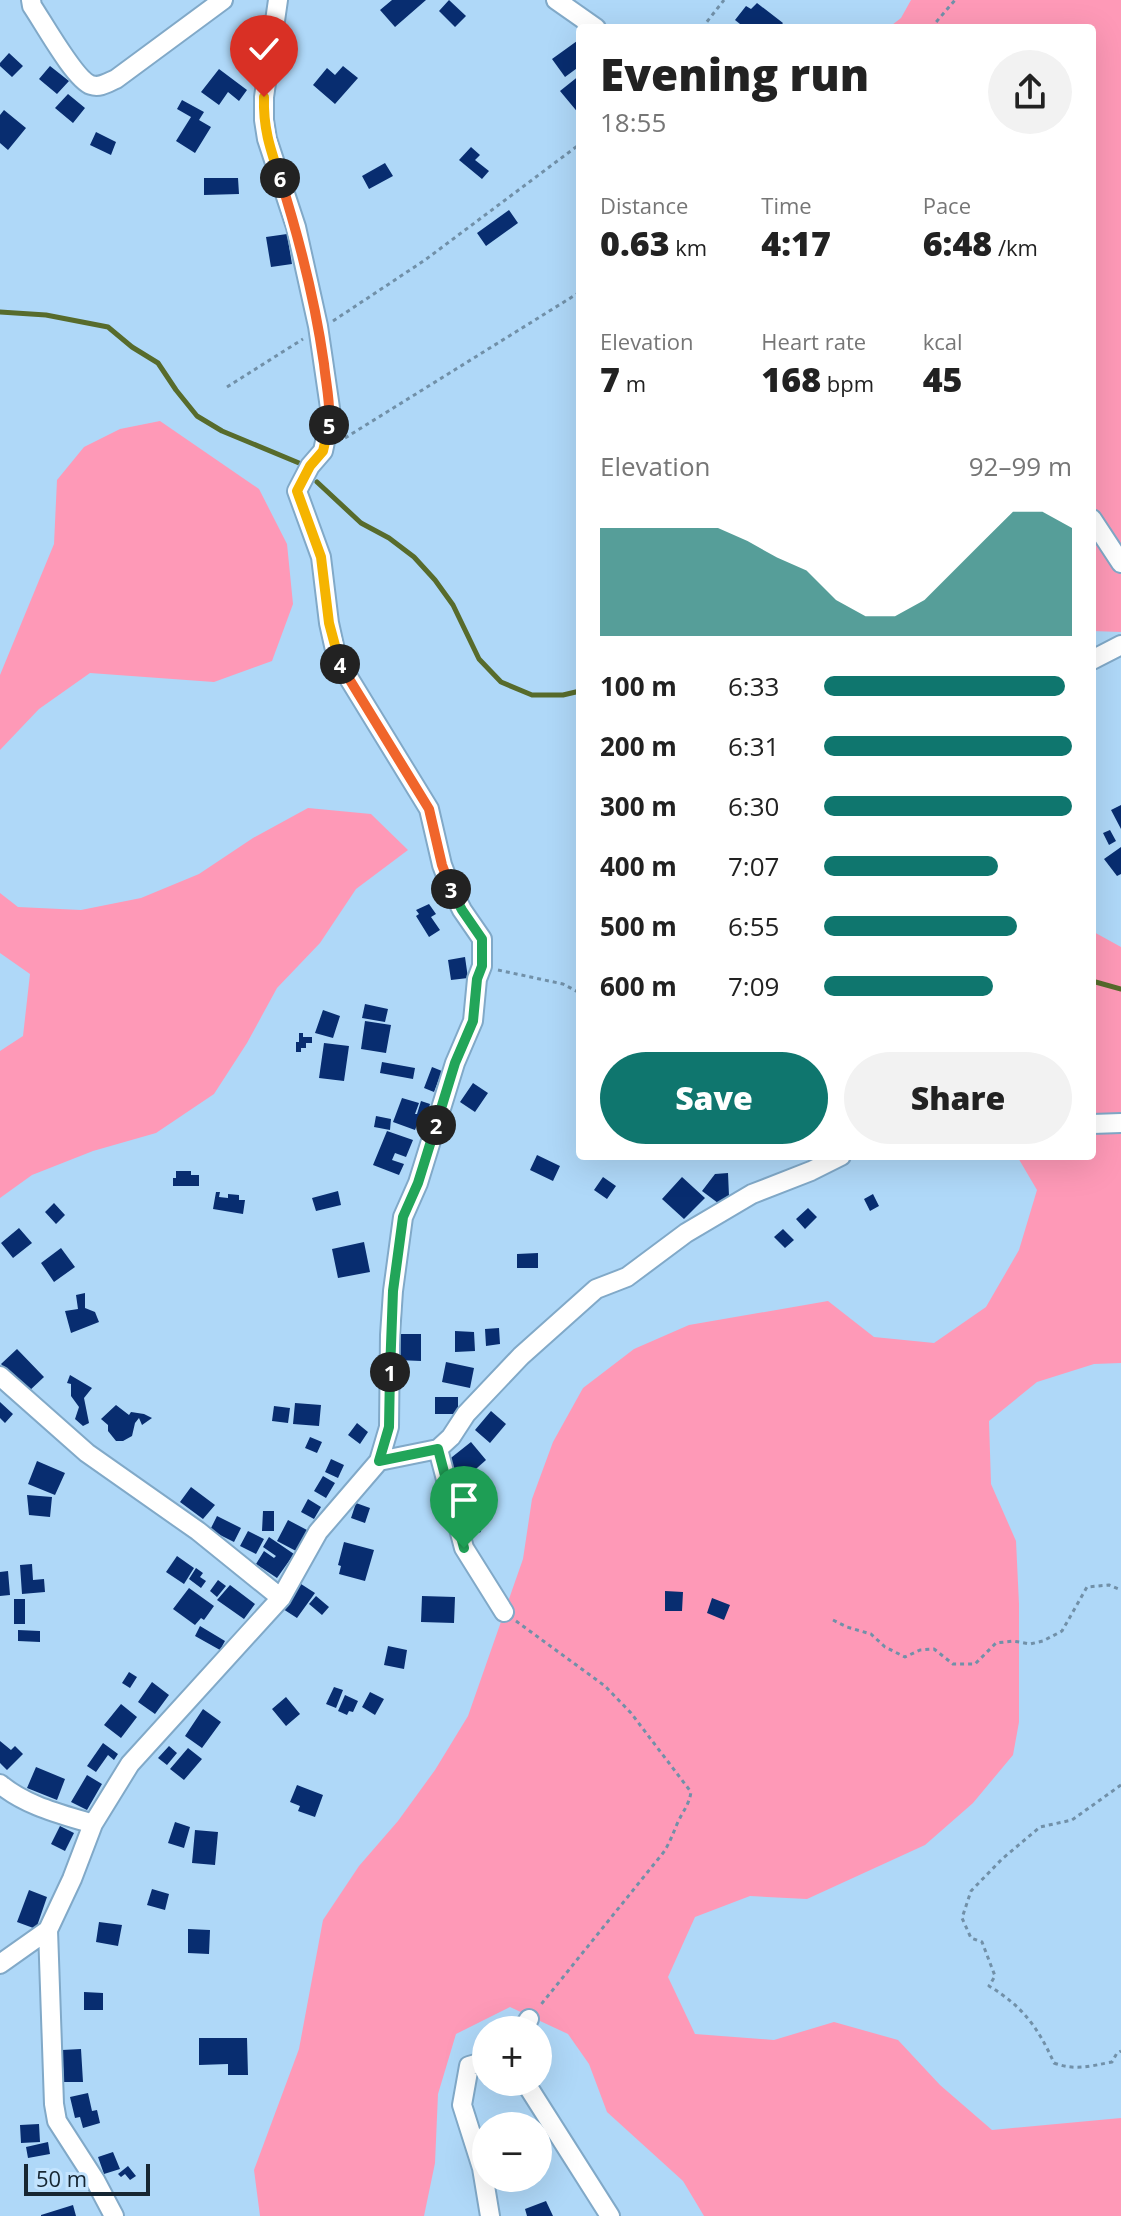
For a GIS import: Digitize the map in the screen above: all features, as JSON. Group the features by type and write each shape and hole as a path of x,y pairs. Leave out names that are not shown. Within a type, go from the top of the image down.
{"street":[{"path":"31,0 69,64 86,83 94,87 116,79 223,0"},
{"path":"114,2216 57,2121 48,1930 93,1824 130,1764 281,1598 318,1532 379,1461 389,1427 390,1335 403,1217 418,1183 455,1063 473,1021 475,989 482,966 482,939 450,886 429,809 337,659 321,557 297,491 310,466 323,451 330,408 318,326 296,227 267,139 264,120 264,97 278,0"},
{"path":"556,0 590,24"},
{"path":"1096,525 1121,563"},
{"path":"1096,658 1121,645"},
{"path":"1096,1124 1121,1123"},
{"path":"379,1461 438,1449 451,1437 466,1414 521,1356 596,1289 627,1277 686,1233 752,1194 833,1160"},
{"path":"0,1376 87,1453 198,1531 281,1598"},
{"path":"438,1449 464,1548 504,1612"},
{"path":"0,1784 43,1809 93,1824"},
{"path":"0,1964 48,1930"},
{"path":"472,2065 469,2066 462,2105 482,2168 490,2216"},
{"path":"534,2096 610,2216"}],"path":[{"path":"705,24 724,0"},
{"path":"934,24 955,0"},
{"path":"325,326 425,260 576,147"},
{"path":"323,451 576,294"},
{"path":"227,387 312,333"},
{"path":"482,966 563,984 576,991"},
{"path":"833,1620 871,1634 885,1647 905,1657 920,1650 934,1649 953,1664 975,1664 996,1643 1013,1641 1030,1644 1062,1631 1087,1587 1109,1585 1121,1590"},
{"path":"504,1612 605,1686 631,1713 691,1792 689,1803 663,1853 533,2016"},
{"path":"1121,1785 1072,1820 1040,1827 971,1891 962,1918 971,1938 982,1942 995,1976 989,1986 1028,2016 1054,2063 1069,2068 1112,2062 1121,2051"}],"shaded area":[{"path":"911,0 1121,0 1121,632 1096,631 1096,24 893,24 901,18"},
{"path":"160,421 259,489 287,544 293,604 272,661 214,682 90,673 39,709 0,750 0,675 54,544 57,480 84,447 120,429"},
{"path":"308,808 371,814 408,850 356,889 320,943 277,988 214,1094 156,1133 93,1151 32,1175 0,1198 0,1051 23,1036 30,974 0,953 0,893 18,907 81,910 141,898 199,874 253,838"},
{"path":"1096,933 1121,947 1121,1363 1094,1364 1037,1382 989,1421 991,1484 1016,1541 1019,1722 1013,1755 973,1803 925,1845 807,1899 750,1896 695,1917 668,1977 695,2034 774,2040 834,2022 898,2040 940,2085 992,2130 1121,2118 1121,2216 704,2216 683,2181 607,2112 589,2064 568,2034 552,2027 552,2016 529,2016 510,2007 492,2016 472,2016 472,2026 456,2034 438,2094 435,2163 424,2216 260,2216 254,2170 299,2049 323,1920 359,1866 398,1821 435,1770 468,1716 523,1559 532,1499 553,1442 583,1388 634,1349 689,1325 828,1301 874,1337 934,1343 986,1307 1019,1250 1037,1190 1019,1160 1096,1160"}],"building":[{"path":"392,0 426,0 395,27 380,10"},
{"path":"449,0 466,16 455,27 439,11"},
{"path":"757,3 783,23 740,24 735,20 746,6 751,9"},
{"path":"576,42 576,69 565,77 552,59"},
{"path":"9,53 23,66 12,77 0,66"},
{"path":"50,66 69,81 57,94 39,79"},
{"path":"343,66 358,78 335,104 313,85 327,68 335,75"},
{"path":"219,69 247,90 239,101 228,92 219,105 201,92"},
{"path":"576,78 576,110 560,91"},
{"path":"68,94 85,108 73,123 55,108"},
{"path":"182,100 204,112 199,120 211,127 195,153 176,141 191,117 177,109"},
{"path":"4,110 26,128 8,150 0,143 0,115"},
{"path":"96,132 116,142 111,155 90,145"},
{"path":"471,147 480,155 475,160 489,171 482,179 459,160"},
{"path":"385,163 393,176 369,189 362,176"},
{"path":"204,178 238,178 239,194 204,195"},
{"path":"509,210 518,223 486,246 477,233"},
{"path":"287,234 292,264 271,267 266,237"},
{"path":"1121,805 1121,829 1111,810"},
{"path":"1110,830 1116,841 1109,845 1103,833"},
{"path":"1121,847 1121,874 1117,876 1104,859"},
{"path":"429,904 436,914 431,917 440,930 429,937 416,916 419,914 416,910"},
{"path":"465,957 468,978 451,980 448,960"},
{"path":"365,1004 388,1009 385,1022 362,1018"},
{"path":"323,1010 340,1016 333,1038 315,1033"},
{"path":"365,1021 391,1025 386,1053 361,1049"},
{"path":"299,1033 303,1033 303,1037 312,1037 312,1043 306,1043 306,1048 296,1052 296,1042 299,1042"},
{"path":"324,1043 349,1046 344,1081 319,1078"},
{"path":"382,1062 415,1068 413,1079 380,1073"},
{"path":"432,1067 442,1071 434,1092 424,1088"},
{"path":"473,1083 488,1093 475,1112 460,1102"},
{"path":"402,1098 419,1103 415,1114 421,1101 430,1104 426,1117 421,1115 415,1130 393,1122"},
{"path":"376,1116 391,1119 390,1130 374,1127"},
{"path":"387,1131 413,1140 406,1157 395,1153 392,1160 404,1164 399,1175 373,1165"},
{"path":"537,1155 560,1166 553,1181 530,1170"},
{"path":"176,1171 191,1171 191,1175 199,1175 199,1186 173,1186"},
{"path":"728,1173 729,1196 718,1203 702,1191 715,1174"},
{"path":"603,1177 616,1186 607,1199 594,1190"},
{"path":"682,1177 705,1198 684,1219 662,1199"},
{"path":"338,1191 341,1205 316,1211 312,1198"},
{"path":"216,1192 220,1192 219,1197 239,1195 239,1200 245,1200 243,1214 213,1209"},
{"path":"873,1194 879,1206 870,1211 864,1199"},
{"path":"54,1203 65,1215 56,1224 45,1212"},
{"path":"808,1208 817,1217 805,1229 796,1219"},
{"path":"19,1228 32,1243 13,1258 1,1243"},
{"path":"783,1229 794,1240 785,1248 774,1237"},
{"path":"364,1242 370,1272 338,1278 332,1249"},
{"path":"61,1248 75,1267 54,1282 41,1263"},
{"path":"538,1253 538,1268 517,1268 517,1254"},
{"path":"85,1293 85,1308 95,1312 99,1322 71,1333 65,1311 78,1309 76,1295"},
{"path":"499,1328 500,1344 486,1346 485,1329"},
{"path":"455,1331 474,1332 475,1351 455,1352"},
{"path":"398,1334 421,1334 421,1361 398,1360"},
{"path":"17,1349 44,1377 28,1392 1,1364"},
{"path":"446,1362 474,1368 470,1388 442,1382"},
{"path":"70,1375 92,1388 84,1398 89,1423 83,1426 75,1419 79,1407 71,1396 71,1384 67,1383"},
{"path":"435,1397 458,1397 458,1414 435,1414"},
{"path":"0,1402 13,1414 5,1423 0,1418"},
{"path":"295,1403 321,1405 319,1426 293,1424"},
{"path":"116,1405 129,1415 131,1412 152,1418 142,1425 139,1418 132,1436 116,1441 108,1431 108,1425 101,1419"},
{"path":"274,1406 290,1408 288,1423 272,1421"},
{"path":"491,1411 506,1424 490,1443 475,1430"},
{"path":"357,1423 368,1432 360,1444 348,1435"},
{"path":"310,1437 322,1442 317,1453 305,1448"},
{"path":"471,1442 486,1460 468,1476 479,1488 469,1496 452,1475 456,1472 447,1461"},
{"path":"331,1459 344,1465 338,1478 325,1472"},
{"path":"37,1461 65,1473 55,1495 28,1484"},
{"path":"323,1476 335,1483 326,1498 314,1491"},
{"path":"191,1487 215,1505 203,1519 180,1502"},
{"path":"27,1495 52,1497 50,1517 29,1515"},
{"path":"308,1499 321,1507 314,1519 301,1512"},
{"path":"356,1503 370,1508 365,1523 351,1518"},
{"path":"263,1511 274,1511 274,1531 262,1531"},
{"path":"475,1514 481,1532 468,1536 462,1518"},
{"path":"217,1516 241,1528 234,1542 210,1530"},
{"path":"288,1520 307,1530 296,1551 277,1541"},
{"path":"248,1531 264,1539 256,1554 240,1546"},
{"path":"269,1537 294,1554 277,1578 256,1564 264,1551 274,1558 276,1556 263,1547"},
{"path":"344,1542 374,1550 365,1581 339,1574"},
{"path":"177,1556 194,1568 184,1584 166,1572"},
{"path":"32,1564 33,1580 44,1579 45,1592 22,1594 20,1565"},
{"path":"196,1568 203,1573 200,1577 206,1581 201,1588 189,1579"},
{"path":"8,1571 10,1595 0,1596 0,1572"},
{"path":"218,1580 226,1586 217,1597 210,1591"},
{"path":"301,1584 315,1593 297,1618 283,1609"},
{"path":"230,1585 255,1604 244,1619 217,1600"},
{"path":"189,1588 214,1606 204,1620 201,1618 195,1625 173,1609"},
{"path":"665,1591 683,1592 682,1611 665,1611"},
{"path":"316,1596 329,1607 322,1615 309,1604"},
{"path":"422,1596 455,1597 454,1623 421,1622"},
{"path":"712,1598 730,1605 724,1620 707,1613"},
{"path":"14,1599 25,1599 25,1624 14,1624"},
{"path":"200,1626 225,1641 220,1650 195,1636"},
{"path":"18,1630 40,1631 40,1642 18,1641"},
{"path":"388,1646 407,1650 404,1669 384,1665"},
{"path":"129,1672 137,1677 130,1688 122,1683"},
{"path":"152,1682 169,1695 155,1714 138,1702"},
{"path":"334,1687 343,1690 336,1708 326,1704"},
{"path":"370,1692 384,1699 375,1715 362,1707"},
{"path":"345,1695 358,1701 353,1712 349,1711 347,1715 338,1711"},
{"path":"286,1697 300,1714 286,1726 272,1709"},
{"path":"121,1704 137,1717 121,1738 104,1725"},
{"path":"203,1709 221,1722 202,1748 185,1736"},
{"path":"0,1741 11,1750 15,1746 23,1754 7,1770 0,1763"},
{"path":"103,1743 118,1754 114,1760 108,1755 96,1772 87,1766"},
{"path":"169,1746 177,1753 167,1765 158,1758"},
{"path":"188,1748 202,1759 184,1780 170,1769"},
{"path":"36,1767 65,1779 57,1800 27,1788"},
{"path":"87,1775 102,1784 87,1810 71,1802"},
{"path":"297,1785 323,1795 315,1817 298,1811 300,1806 290,1802"},
{"path":"175,1822 190,1827 184,1848 168,1843"},
{"path":"60,1826 74,1833 65,1851 51,1844"},
{"path":"195,1830 218,1832 215,1865 192,1863"},
{"path":"152,1889 169,1894 165,1910 147,1905"},
{"path":"29,1890 47,1897 36,1929 17,1922"},
{"path":"99,1922 122,1925 118,1946 96,1942"},
{"path":"188,1929 210,1930 209,1954 188,1953"},
{"path":"84,1992 103,1993 103,2010 84,2010"},
{"path":"199,2038 247,2038 248,2075 228,2075 228,2064 199,2065"},
{"path":"81,2049 83,2082 64,2082 62,2050"},
{"path":"88,2093 92,2111 97,2110 100,2123 83,2128 80,2117 75,2118 70,2097"},
{"path":"39,2124 40,2142 21,2143 20,2125"},
{"path":"48,2142 50,2154 28,2158 26,2147"},
{"path":"113,2152 120,2169 104,2174 98,2157"},
{"path":"128,2166 136,2176 130,2180 125,2174 121,2177 118,2174"},
{"path":"546,2201 553,2216 527,2216 525,2209"},
{"path":"73,2205 76,2216 41,2216 41,2215"}],"waterway":[{"path":"0,312 46,315 108,327 158,363 197,416 222,431 299,463"},
{"path":"317,482 361,523 389,538 414,557 453,605 479,659 501,682 532,695 576,692"},
{"path":"1096,982 1121,989"}],"route":[{"path":"264,97 267,139 296,227 318,326 330,408 323,451 310,466 297,491 321,557 337,659 429,809 450,886 482,939 482,966 477,979 473,1021 455,1063 418,1183 403,1217 390,1335 389,1427 379,1461 438,1449 464,1548"}]}
